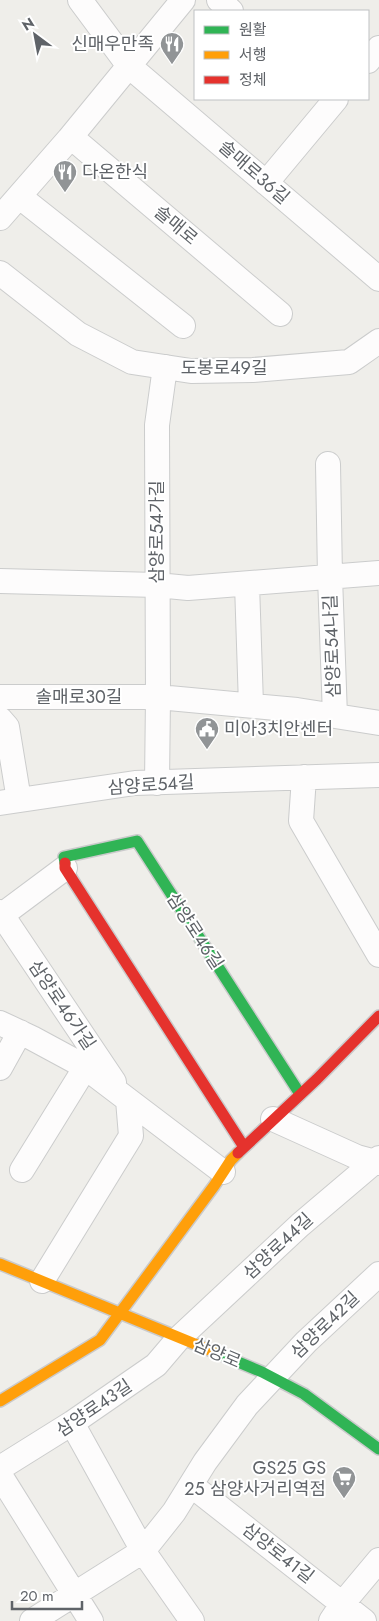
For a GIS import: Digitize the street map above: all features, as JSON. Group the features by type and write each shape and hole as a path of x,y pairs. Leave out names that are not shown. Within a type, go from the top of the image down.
{"street":[{"name":"솔매로36길","path":"80,0 129,66 379,279"},
{"path":"0,218 13,194 71,137 183,0"},
{"path":"218,0 230,10"},
{"path":"266,183 333,100"},
{"name":"솔매로","path":"71,137 280,314"},
{"path":"13,194 183,326"},
{"name":"도봉로49길","path":"0,273 78,334 132,362 191,371 253,370 350,362 378,344"},
{"name":"삼양로54가길","path":"157,783 157,426 165,367"},
{"name":"삼양로54나길","path":"328,464 335,716"},
{"name":"삼양로54나길","path":"157,585 188,588 379,573"},
{"path":"0,581 157,585"},
{"path":"247,584 252,705"},
{"name":"솔매로30길","path":"0,697 158,697"},
{"path":"158,697 297,710 379,722"},
{"path":"0,719 7,727 10,802"},
{"name":"삼양로54길","path":"10,802 135,783 379,775"},
{"path":"304,778 301,821 379,955"},
{"name":"삼양로46길","path":"1,913 65,868 64,857 137,841 300,1094"},
{"path":"65,868 244,1147"},
{"name":"삼양로46가길","path":"1,913 127,1099"},
{"path":"0,1401 100,1340 231,1160 317,1079 379,1016"},
{"name":"삼양로46가길","path":"0,1068 10,1027 85,1068 223,1172"},
{"name":"삼양로46가길","path":"22,1170 85,1068"},
{"path":"42,1281 131,1136 127,1099"},
{"path":"273,1119 357,1157 377,1161"},
{"name":"삼양로44길","path":"179,1338 300,1225 377,1161"},
{"name":"삼양로","path":"0,1264 272,1378 304,1394 379,1449"},
{"name":"삼양로42길","path":"272,1378 306,1342 379,1274"},
{"name":"삼양로43길","path":"0,1468 72,1423 156,1366 179,1338"},
{"path":"32,1621 143,1551 174,1512 205,1462 248,1405 272,1378"},
{"path":"72,1423 143,1551 192,1621"},
{"path":"0,1475 90,1621"},
{"name":"삼양로41길","path":"191,1485 337,1612 364,1621"},
{"path":"337,1612 379,1560"}],"traffic: fast":[{"path":"65,863 64,857 137,841 300,1094"},
{"path":"212,1351 262,1372 304,1394 379,1449"}],"traffic: slow":[{"path":"0,1401 100,1340 238,1153"},
{"path":"0,1264 212,1351"}],"traffic: jam":[{"path":"65,863 65,868 244,1147"},
{"path":"238,1153 317,1079 379,1016"}],"place":[{"name":"신매우만족","path":"172,65"},
{"name":"다온한식","path":"65,193"},
{"name":"미아3치안센터","path":"207,750"},
{"name":"GS25 GS 25 삼양사거리역점","path":"344,1499"}]}
